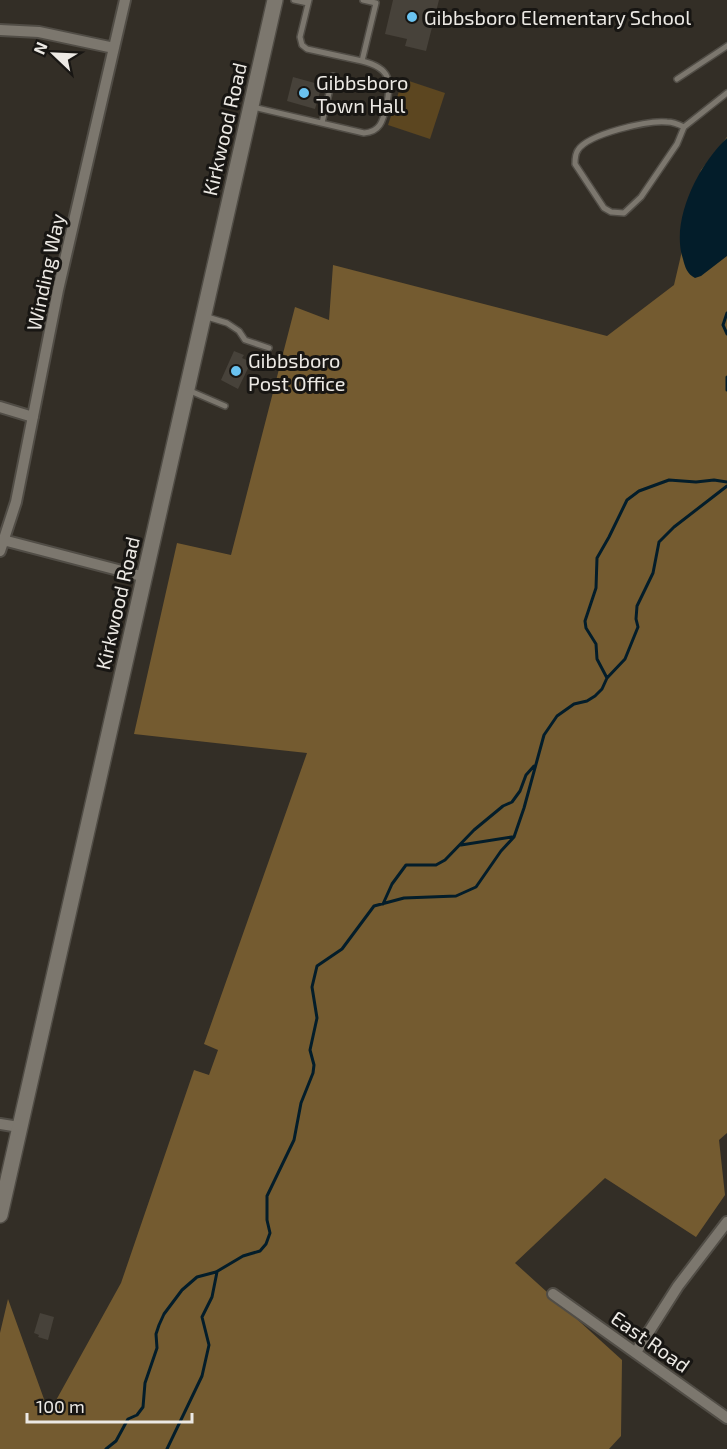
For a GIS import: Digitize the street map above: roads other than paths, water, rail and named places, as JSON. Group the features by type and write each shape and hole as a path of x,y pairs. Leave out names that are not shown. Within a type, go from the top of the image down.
{"street":[{"name":"Winding Way","path":"2,546 16,502 61,278 125,0"},
{"name":"Kirkwood Road","path":"0,1215 275,0"},
{"path":"0,30 39,32 114,48"},
{"path":"0,407 33,417"},
{"path":"2,546 145,578"},
{"path":"0,1124 19,1127"},
{"path":"636,1352 678,1286 723,1235 727,1222"},
{"name":"East Road","path":"553,1294 727,1418"}],"lane":[{"path":"251,107 366,133 375,130 382,122 390,83 380,68 303,46 300,39 309,1 294,0"},
{"path":"362,61 376,3 363,0"},
{"path":"678,79 727,46"},
{"path":"322,123 333,76"},
{"path":"684,128 664,121 644,122 627,127 584,144 578,150 575,164 604,208 611,212 624,213 641,197 677,144 684,128 727,93"},
{"path":"203,316 227,323 239,331 245,340 269,348"},
{"path":"186,389 225,406"}],"water":[{"path":"727,138 727,256 695,278 690,274 683,259 680,227 697,177 706,162"}],"waterway":[{"path":"727,313 723,325 727,334"},
{"path":"727,377 727,390"},
{"path":"607,678 597,659 596,644 586,628 585,621 596,588 597,558 627,500 639,491 669,480 727,482"},
{"path":"106,1449 116,1441 128,1419 137,1415 143,1407 145,1383 157,1348 156,1334 164,1314 182,1290 197,1277 216,1272 243,1256 260,1251 266,1244 270,1233 267,1220 267,1196 294,1140 301,1103 313,1073 314,1065 310,1050 317,1018 312,987 317,966 342,949 374,906 404,898 456,896 476,887 501,851 514,837 544,735 557,716 574,704 587,701 595,696 602,689 607,678 625,659 638,627 637,606 653,573 659,542 674,527 727,486"},
{"path":"383,904 392,884 406,865 436,865 445,860 474,830 503,806 512,802 520,791 526,775 534,766"},
{"path":"461,845 512,837"},
{"path":"167,1449 202,1376 209,1345 202,1317 212,1297 217,1272"}],"place":[{"name":"Gibbsboro Elementary School","path":"412,17"},
{"name":"Gibbsboro Town Hall","path":"304,93"},
{"name":"Gibbsboro Post Office","path":"236,371"}]}
